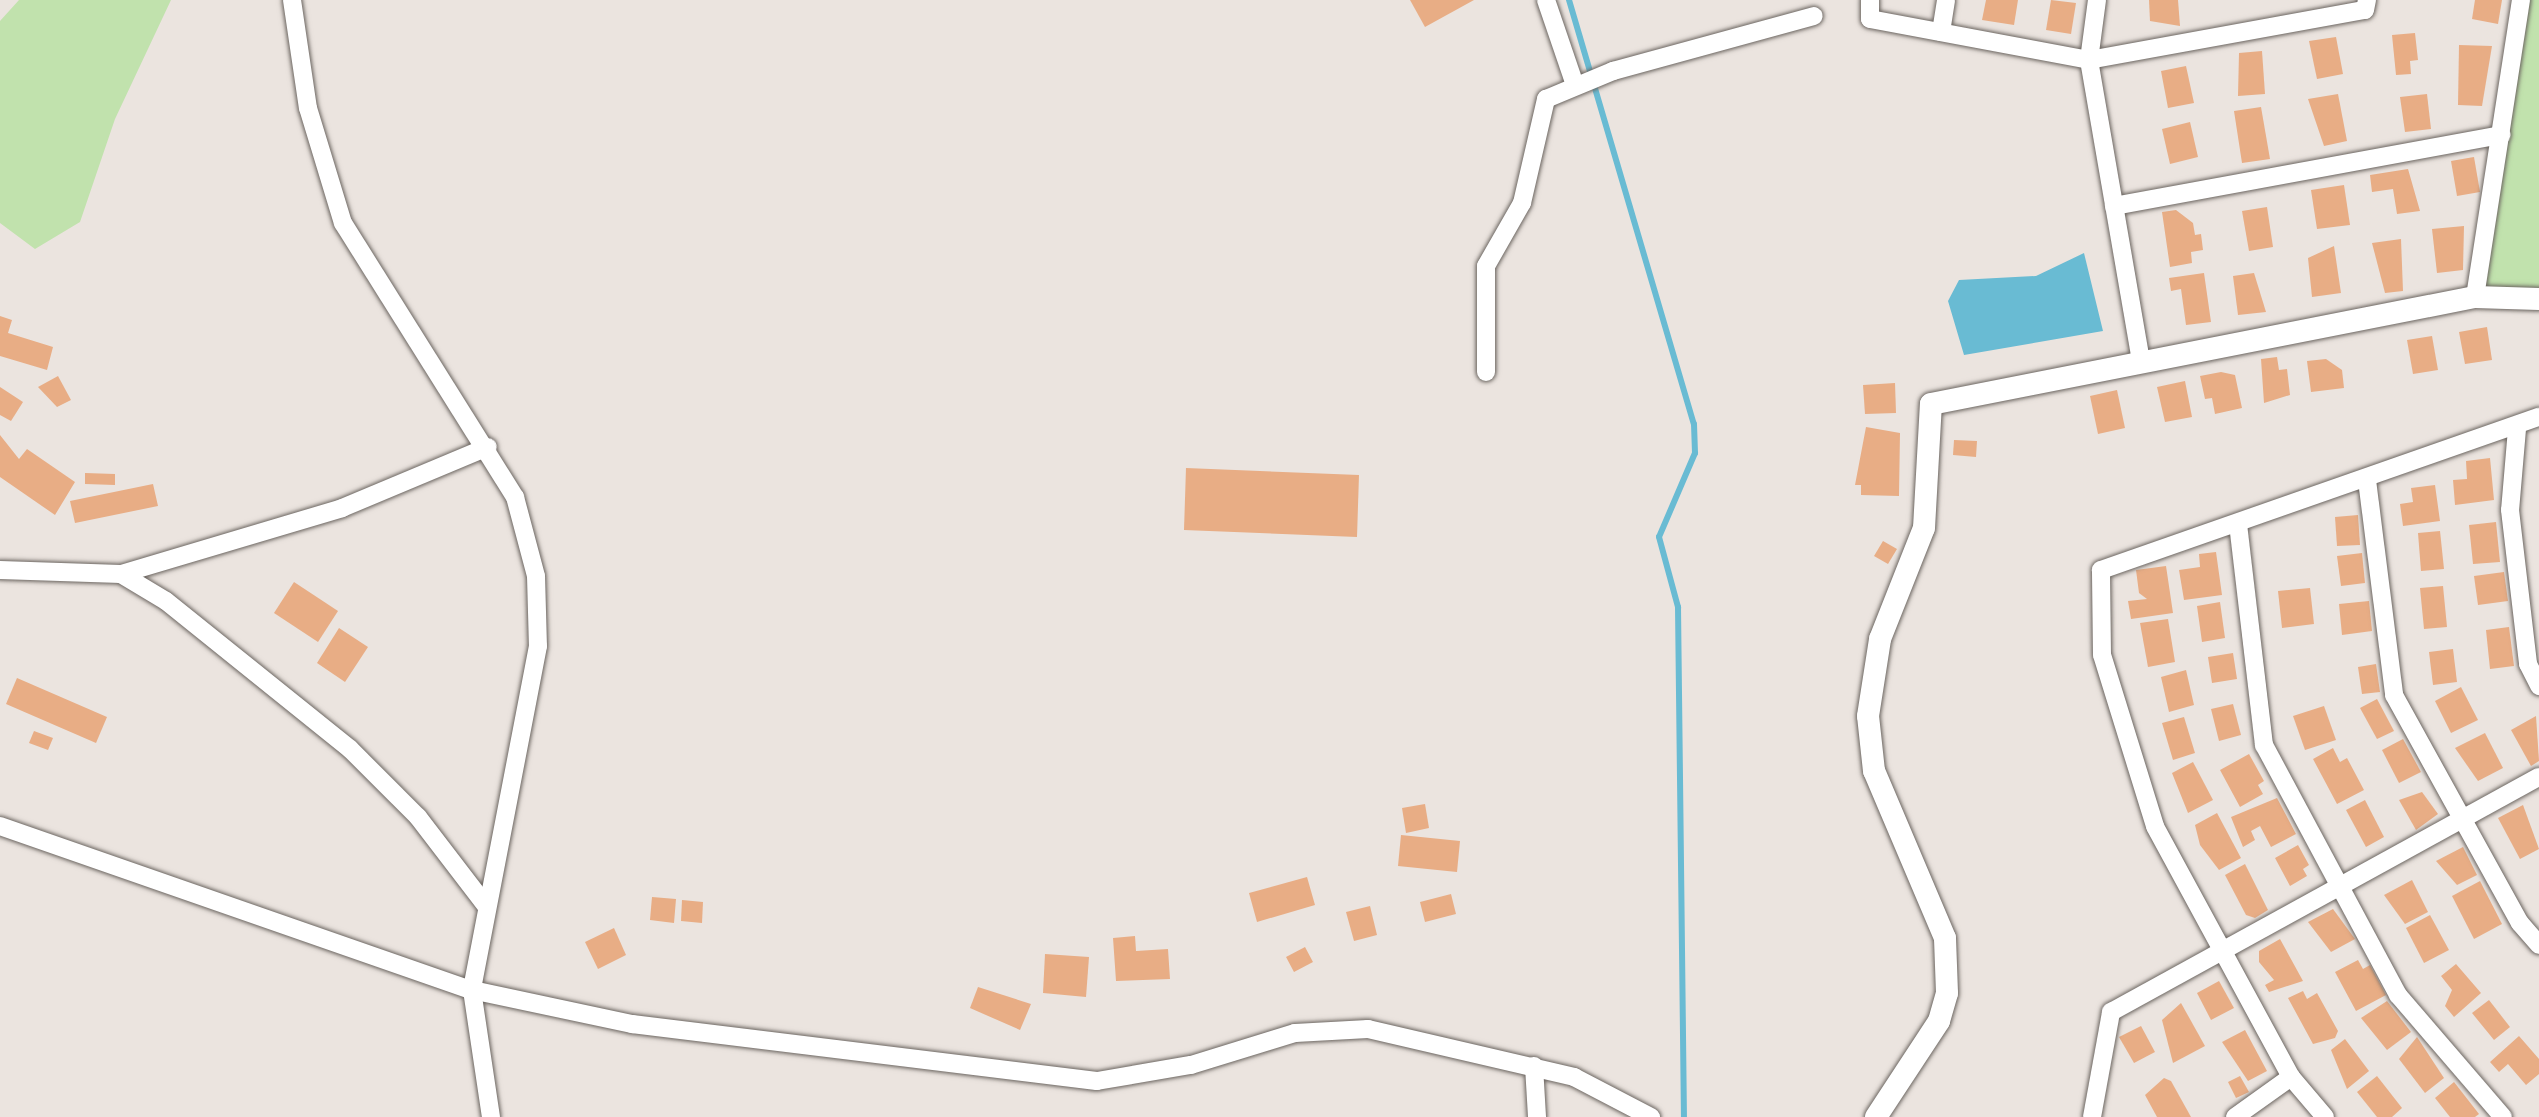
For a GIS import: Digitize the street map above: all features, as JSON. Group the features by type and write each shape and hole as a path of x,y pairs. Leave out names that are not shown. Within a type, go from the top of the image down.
{"street":[{"path":"292,0 308,108 343,224 488,447 530,544 538,646 472,990 490,1117"},
{"path":"1546,0 1575,84"},
{"path":"1870,0 1870,19 2089,60 2365,10 2367,0"},
{"path":"1941,32 1946,0"},
{"path":"2097,0 2089,60 2142,360"},
{"path":"2475,297 2521,0"},
{"path":"1486,372 1486,266 1522,202 1539,111 1558,90 1814,16"},
{"path":"2114,206 2502,134"},
{"path":"1876,1117 1938,1020 1947,993 1944,938 1874,771 1868,716 1880,639 1924,528 1931,404 2475,297 2539,298"},
{"path":"2325,1117 2291,1077 2222,952 2150,807 2102,654 2101,570 2517,429 2539,417"},
{"path":"2517,429 2510,510 2528,664 2539,686"},
{"path":"0,570 121,574 342,508 488,447"},
{"path":"2367,480 2394,695 2462,819 2539,945"},
{"path":"2238,524 2264,744 2398,995 2503,1117"},
{"path":"121,574 166,601 350,750 418,817 486,908"},
{"path":"2092,1117 2110,1012 2539,778"},
{"path":"0,826 472,990 632,1024 1097,1081 1192,1065 1328,1026 1574,1077 1651,1117"},
{"path":"1534,1066 1537,1117"},
{"path":"2235,1117 2291,1077"}],"green space":[{"path":"19,0 171,0 115,119 80,222 35,249 0,223 0,21"},
{"path":"2528,0 2539,0 2539,291 2485,290"}],"water":[{"path":"2084,253 2103,331 1964,355 1948,301 1959,280 2036,276"}],"building":[{"path":"1410,0 1474,0 1425,27"},
{"path":"1986,0 2018,0 2014,25 1982,20"},
{"path":"2051,0 2076,3 2071,34 2046,30"},
{"path":"2149,0 2178,0 2180,26 2150,21"},
{"path":"2475,0 2502,0 2498,24 2472,19"},
{"path":"2415,33 2418,60 2410,61 2411,74 2396,75 2392,35"},
{"path":"2336,37 2343,74 2317,79 2309,41"},
{"path":"2459,45 2492,46 2482,106 2458,105"},
{"path":"2262,51 2265,94 2238,96 2239,53"},
{"path":"2186,66 2194,103 2168,108 2161,71"},
{"path":"2338,94 2347,141 2324,146 2308,99"},
{"path":"2427,94 2431,129 2405,132 2400,97"},
{"path":"2261,107 2270,159 2242,163 2234,111"},
{"path":"2190,122 2198,157 2170,164 2162,129"},
{"path":"2474,157 2480,192 2457,196 2451,161"},
{"path":"2408,169 2420,211 2397,214 2393,189 2372,192 2370,175"},
{"path":"2344,185 2350,225 2317,229 2311,190"},
{"path":"2267,207 2273,247 2249,251 2242,211"},
{"path":"2176,210 2193,223 2195,235 2201,234 2203,250 2191,252 2192,263 2170,267 2162,212"},
{"path":"2464,226 2463,270 2437,273 2432,229"},
{"path":"2401,239 2403,291 2385,293 2372,243"},
{"path":"2334,246 2341,293 2312,297 2308,258"},
{"path":"2204,273 2211,322 2186,325 2181,289 2171,291 2169,278"},
{"path":"2254,273 2266,312 2238,315 2233,276"},
{"path":"0,316 12,320 8,333 53,347 47,370 0,356"},
{"path":"2487,327 2492,360 2465,364 2459,332"},
{"path":"2432,336 2438,370 2413,374 2407,340"},
{"path":"2277,357 2279,370 2287,369 2290,395 2264,403 2261,359"},
{"path":"2326,359 2342,370 2344,388 2311,392 2307,361"},
{"path":"2221,372 2235,375 2242,408 2215,414 2212,398 2205,399 2200,376"},
{"path":"58,376 71,400 57,407 38,387"},
{"path":"2185,381 2192,417 2165,422 2157,387"},
{"path":"1895,383 1896,413 1865,414 1863,385"},
{"path":"0,387 23,402 11,421 0,415"},
{"path":"2117,390 2125,428 2098,434 2090,396"},
{"path":"1866,427 1900,433 1899,496 1861,495 1861,485 1855,485"},
{"path":"0,435 19,459 27,449 75,482 55,515 0,477"},
{"path":"1954,440 1977,441 1976,457 1953,455"},
{"path":"2490,458 2494,500 2455,505 2453,480 2467,479 2466,461"},
{"path":"1186,468 1359,475 1357,537 1184,530"},
{"path":"85,473 115,474 115,485 85,484"},
{"path":"153,484 158,506 75,523 70,501"},
{"path":"2435,485 2440,521 2403,526 2400,504 2413,502 2411,488"},
{"path":"2358,515 2360,545 2337,546 2335,517"},
{"path":"2496,522 2500,562 2473,564 2469,525"},
{"path":"2440,531 2444,569 2421,571 2418,533"},
{"path":"1883,541 1897,549 1888,564 1874,556"},
{"path":"2216,552 2222,595 2184,600 2179,570 2200,567 2199,554"},
{"path":"2362,553 2365,583 2341,586 2337,556"},
{"path":"2166,566 2173,613 2131,619 2128,601 2147,599 2139,593 2136,570"},
{"path":"2504,572 2508,601 2478,605 2474,576"},
{"path":"294,582 338,611 318,642 274,613"},
{"path":"2443,586 2447,627 2424,629 2420,588"},
{"path":"2310,588 2314,624 2282,628 2278,591"},
{"path":"2369,601 2372,631 2342,635 2339,604"},
{"path":"2220,602 2225,638 2202,642 2197,606"},
{"path":"2168,619 2175,662 2148,667 2140,623"},
{"path":"2509,627 2514,666 2490,669 2486,630"},
{"path":"339,628 368,647 345,682 317,663"},
{"path":"2453,649 2457,682 2433,685 2429,652"},
{"path":"2233,653 2237,679 2212,683 2208,657"},
{"path":"2376,664 2380,692 2362,694 2358,667"},
{"path":"2186,670 2194,705 2169,712 2161,677"},
{"path":"17,678 107,717 96,743 6,704"},
{"path":"2461,687 2478,720 2451,733 2435,701"},
{"path":"2377,699 2394,731 2377,739 2360,708"},
{"path":"2233,704 2241,735 2219,741 2211,709"},
{"path":"2324,706 2336,740 2305,750 2293,716"},
{"path":"2536,716 2539,761 2531,766 2511,730"},
{"path":"2184,717 2195,753 2173,760 2162,723"},
{"path":"34,731 53,738 48,750 29,743"},
{"path":"2485,733 2503,768 2478,781 2455,748"},
{"path":"2403,739 2421,772 2399,783 2382,750"},
{"path":"2333,748 2340,762 2347,758 2364,790 2337,804 2313,759"},
{"path":"2249,754 2264,781 2258,785 2263,794 2240,807 2220,770"},
{"path":"2193,762 2213,800 2188,813 2172,773"},
{"path":"2422,792 2438,814 2416,830 2399,800"},
{"path":"2277,798 2296,834 2271,847 2260,826 2251,831 2255,840 2243,847 2231,817"},
{"path":"2365,800 2384,837 2366,847 2346,810"},
{"path":"1425,804 1429,828 1406,833 1402,808"},
{"path":"2523,805 2539,849 2520,859 2498,818"},
{"path":"2217,813 2241,858 2219,870 2200,845 2195,825"},
{"path":"1401,835 1460,841 1457,872 1398,866"},
{"path":"2298,845 2309,865 2303,869 2307,876 2290,886 2275,858"},
{"path":"2463,847 2477,875 2457,885 2436,861"},
{"path":"2245,864 2268,910 2255,918 2246,915 2225,875"},
{"path":"1307,877 1315,905 1257,922 1249,893"},
{"path":"2412,880 2428,912 2405,924 2384,895"},
{"path":"2480,881 2502,924 2474,939 2452,896"},
{"path":"1451,894 1456,914 1425,922 1420,902"},
{"path":"652,897 676,899 674,923 650,920"},
{"path":"682,900 703,902 702,923 681,921"},
{"path":"1370,906 1377,935 1354,941 1346,912"},
{"path":"2333,909 2355,939 2331,952 2308,922"},
{"path":"2430,915 2449,950 2424,963 2406,928"},
{"path":"614,928 626,955 598,969 585,942"},
{"path":"1135,936 1136,951 1168,949 1170,979 1116,981 1113,938"},
{"path":"2280,939 2303,981 2269,992 2265,985 2274,980 2259,962 2259,951"},
{"path":"1305,947 1313,962 1294,972 1286,957"},
{"path":"1045,954 1089,957 1086,997 1043,993"},
{"path":"2358,960 2363,969 2370,965 2386,995 2356,1011 2335,972"},
{"path":"2456,964 2481,993 2454,1017 2445,1006 2452,990 2441,976"},
{"path":"2219,981 2234,1008 2211,1020 2197,993"},
{"path":"978,987 1031,1004 1020,1030 970,1008"},
{"path":"2303,991 2307,999 2317,993 2338,1031 2335,1038 2313,1044 2288,998"},
{"path":"2489,1000 2510,1027 2494,1040 2472,1013"},
{"path":"2387,1001 2411,1032 2387,1050 2361,1018"},
{"path":"2181,1003 2205,1046 2173,1063 2162,1020"},
{"path":"2141,1026 2155,1052 2134,1063 2119,1037"},
{"path":"2245,1030 2267,1071 2248,1081 2222,1042"},
{"path":"2519,1036 2539,1059 2539,1074 2526,1085 2508,1064 2499,1072 2490,1062"},
{"path":"2417,1037 2444,1078 2425,1093 2399,1059"},
{"path":"2345,1039 2369,1071 2347,1089 2331,1050"},
{"path":"2240,1076 2249,1092 2236,1098 2228,1082"},
{"path":"2377,1076 2402,1108 2392,1117 2377,1117 2357,1092"},
{"path":"2164,1078 2171,1081 2191,1117 2157,1117 2145,1095"},
{"path":"2454,1082 2479,1114 2475,1117 2450,1117 2435,1098"}],"waterway":[{"path":"1569,0 1694,424 1695,453 1659,537 1678,607 1684,1117"}]}
